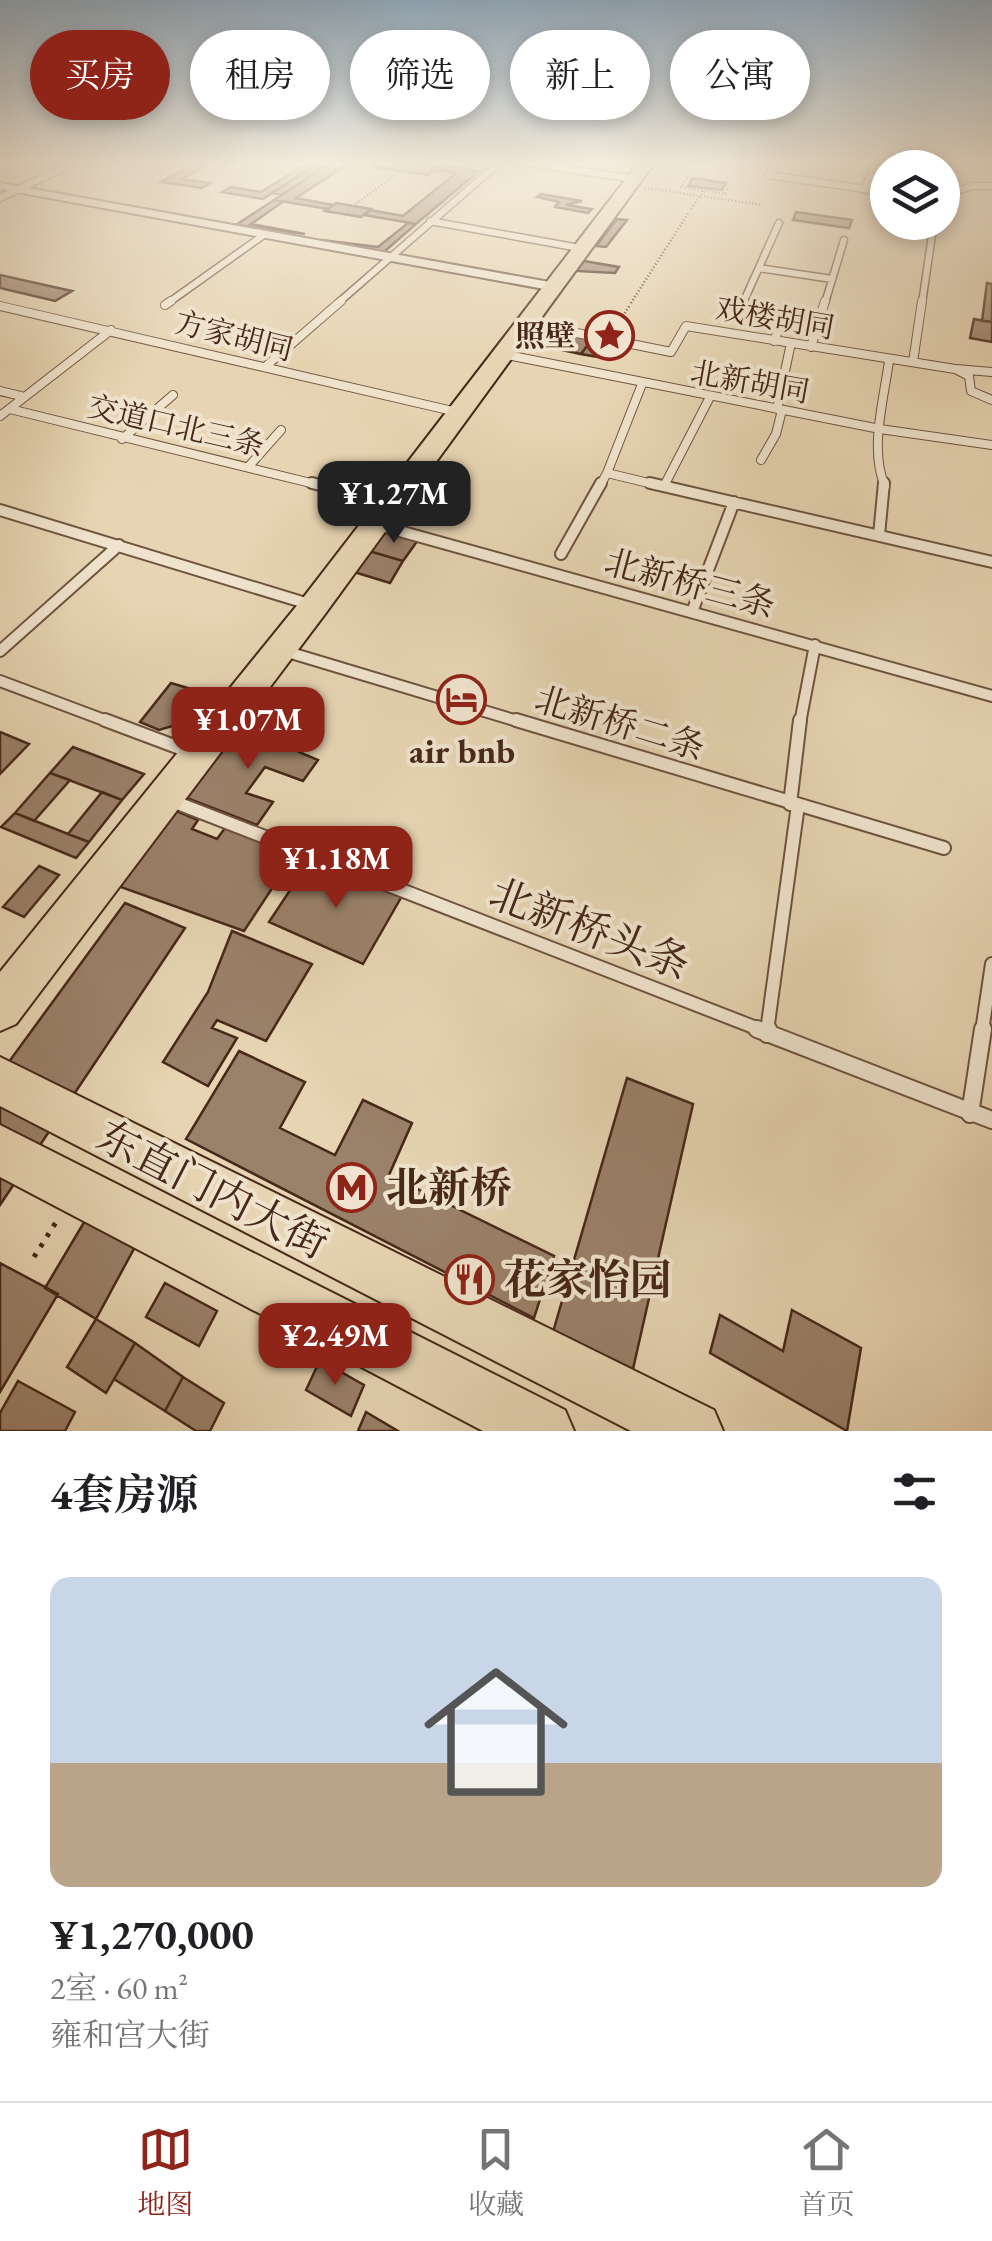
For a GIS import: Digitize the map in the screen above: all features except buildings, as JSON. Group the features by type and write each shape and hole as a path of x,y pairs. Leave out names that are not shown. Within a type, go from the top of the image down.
{"main road":[{"path":"0,1008 281,650 600,229"},
{"name":"东直门内大街","path":"0,1081 693,1431"},
{"name":"东直门内大街","path":"0,1150 544,1431"}],"street":[{"path":"236,229 554,287"}],"lane":[{"path":"264,367 334,310 421,229"},
{"path":"473,229 585,249"},
{"path":"774,340 780,326 736,318 776,229"},
{"path":"165,305 266,234"},
{"path":"811,347 844,240"},
{"path":"913,362 931,240"},
{"path":"759,268 832,279"},
{"name":"方家胡同","path":"0,306 458,412"},
{"name":"戏楼胡同","path":"527,322 671,352 686,326 889,361 992,372"},
{"path":"0,416 20,396 111,330"},
{"path":"761,460 776,434 791,343"},
{"name":"北新胡同","path":"502,354 880,429 992,446"},
{"path":"879,535 886,487 878,472 880,429 889,361"},
{"path":"952,368 969,376 971,391 992,400"},
{"path":"561,554 607,472 624,436 620,428 642,384"},
{"path":"0,391 20,396"},
{"path":"122,439 173,395"},
{"path":"664,486 679,450 692,442 710,397"},
{"name":"交道口北三条","path":"10,409 122,439 250,464 382,513"},
{"path":"250,464 281,430"},
{"path":"607,472 992,562"},
{"path":"692,612 734,502"},
{"path":"0,510 314,606"},
{"name":"北新桥三条","path":"382,513 692,612 992,696"},
{"path":"0,651 119,545"},
{"path":"768,1034 805,679 814,645"},
{"name":"北新桥二条","path":"281,650 944,848"},
{"path":"0,681 199,755"},
{"name":"北新桥头条","path":"164,798 992,1120"},
{"path":"970,1114 992,964"}],"path":[{"path":"621,319 678,229"},
{"path":"34,1257 76,1189"}],"place":[{"name":"照壁","path":"610,336"},
{"name":"air bnb","path":"462,699"},
{"name":"北新桥","path":"351,1187"},
{"name":"花家怡园","path":"469,1279"}]}
